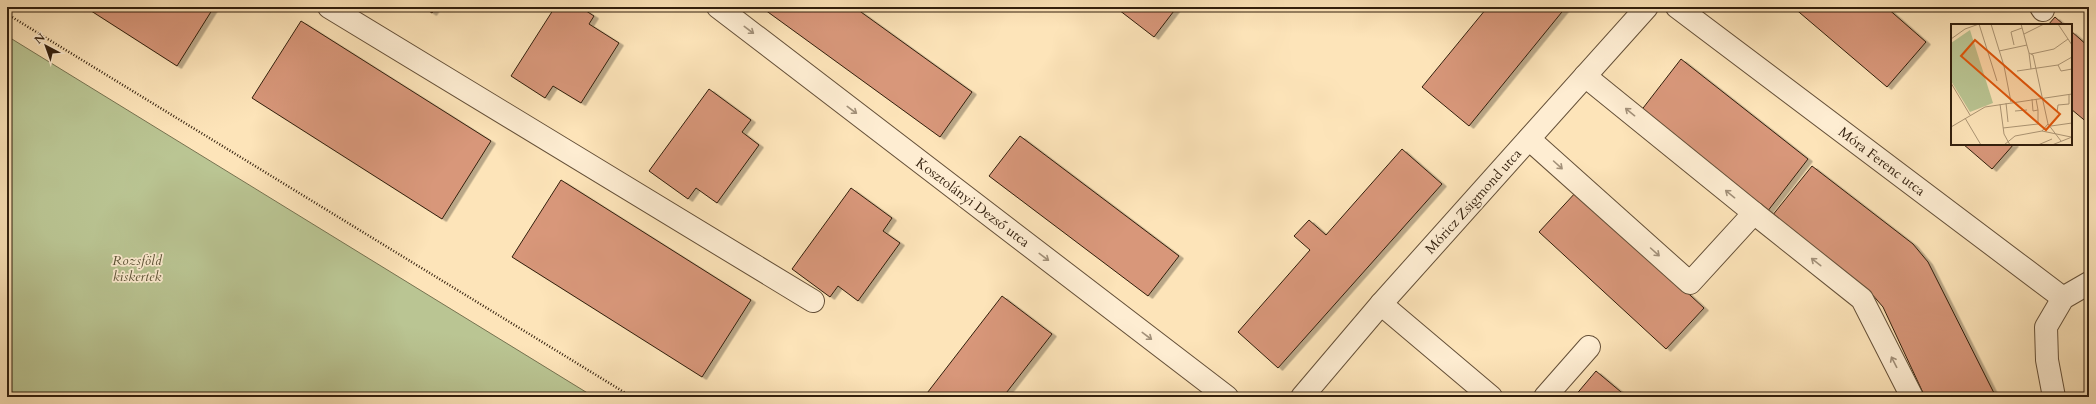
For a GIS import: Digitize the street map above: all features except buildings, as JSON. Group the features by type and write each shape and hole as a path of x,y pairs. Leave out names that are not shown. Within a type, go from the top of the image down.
{"street":[{"path":"329,7 813,301"},
{"name":"Kosztolányi Dezső utca","path":"718,7 1227,397"},
{"name":"Móricz Zsigmond utca","path":"1302,397 1381,304 1647,7"},
{"name":"Móra Ferenc utca","path":"1677,7 2063,298"},
{"path":"1586,76 1754,214 1862,299 1912,397"},
{"path":"1529,139 1690,284 1754,214"},
{"path":"2054,397 2047,360 2046,327 2063,298 2089,282"},
{"path":"1381,304 1491,397"},
{"path":"1545,397 1589,347"}],"path":[{"path":"7,14 632,397"}],"green space":[{"name":"Rozsföld kiskertek","path":"7,36 594,397 7,397"}]}
